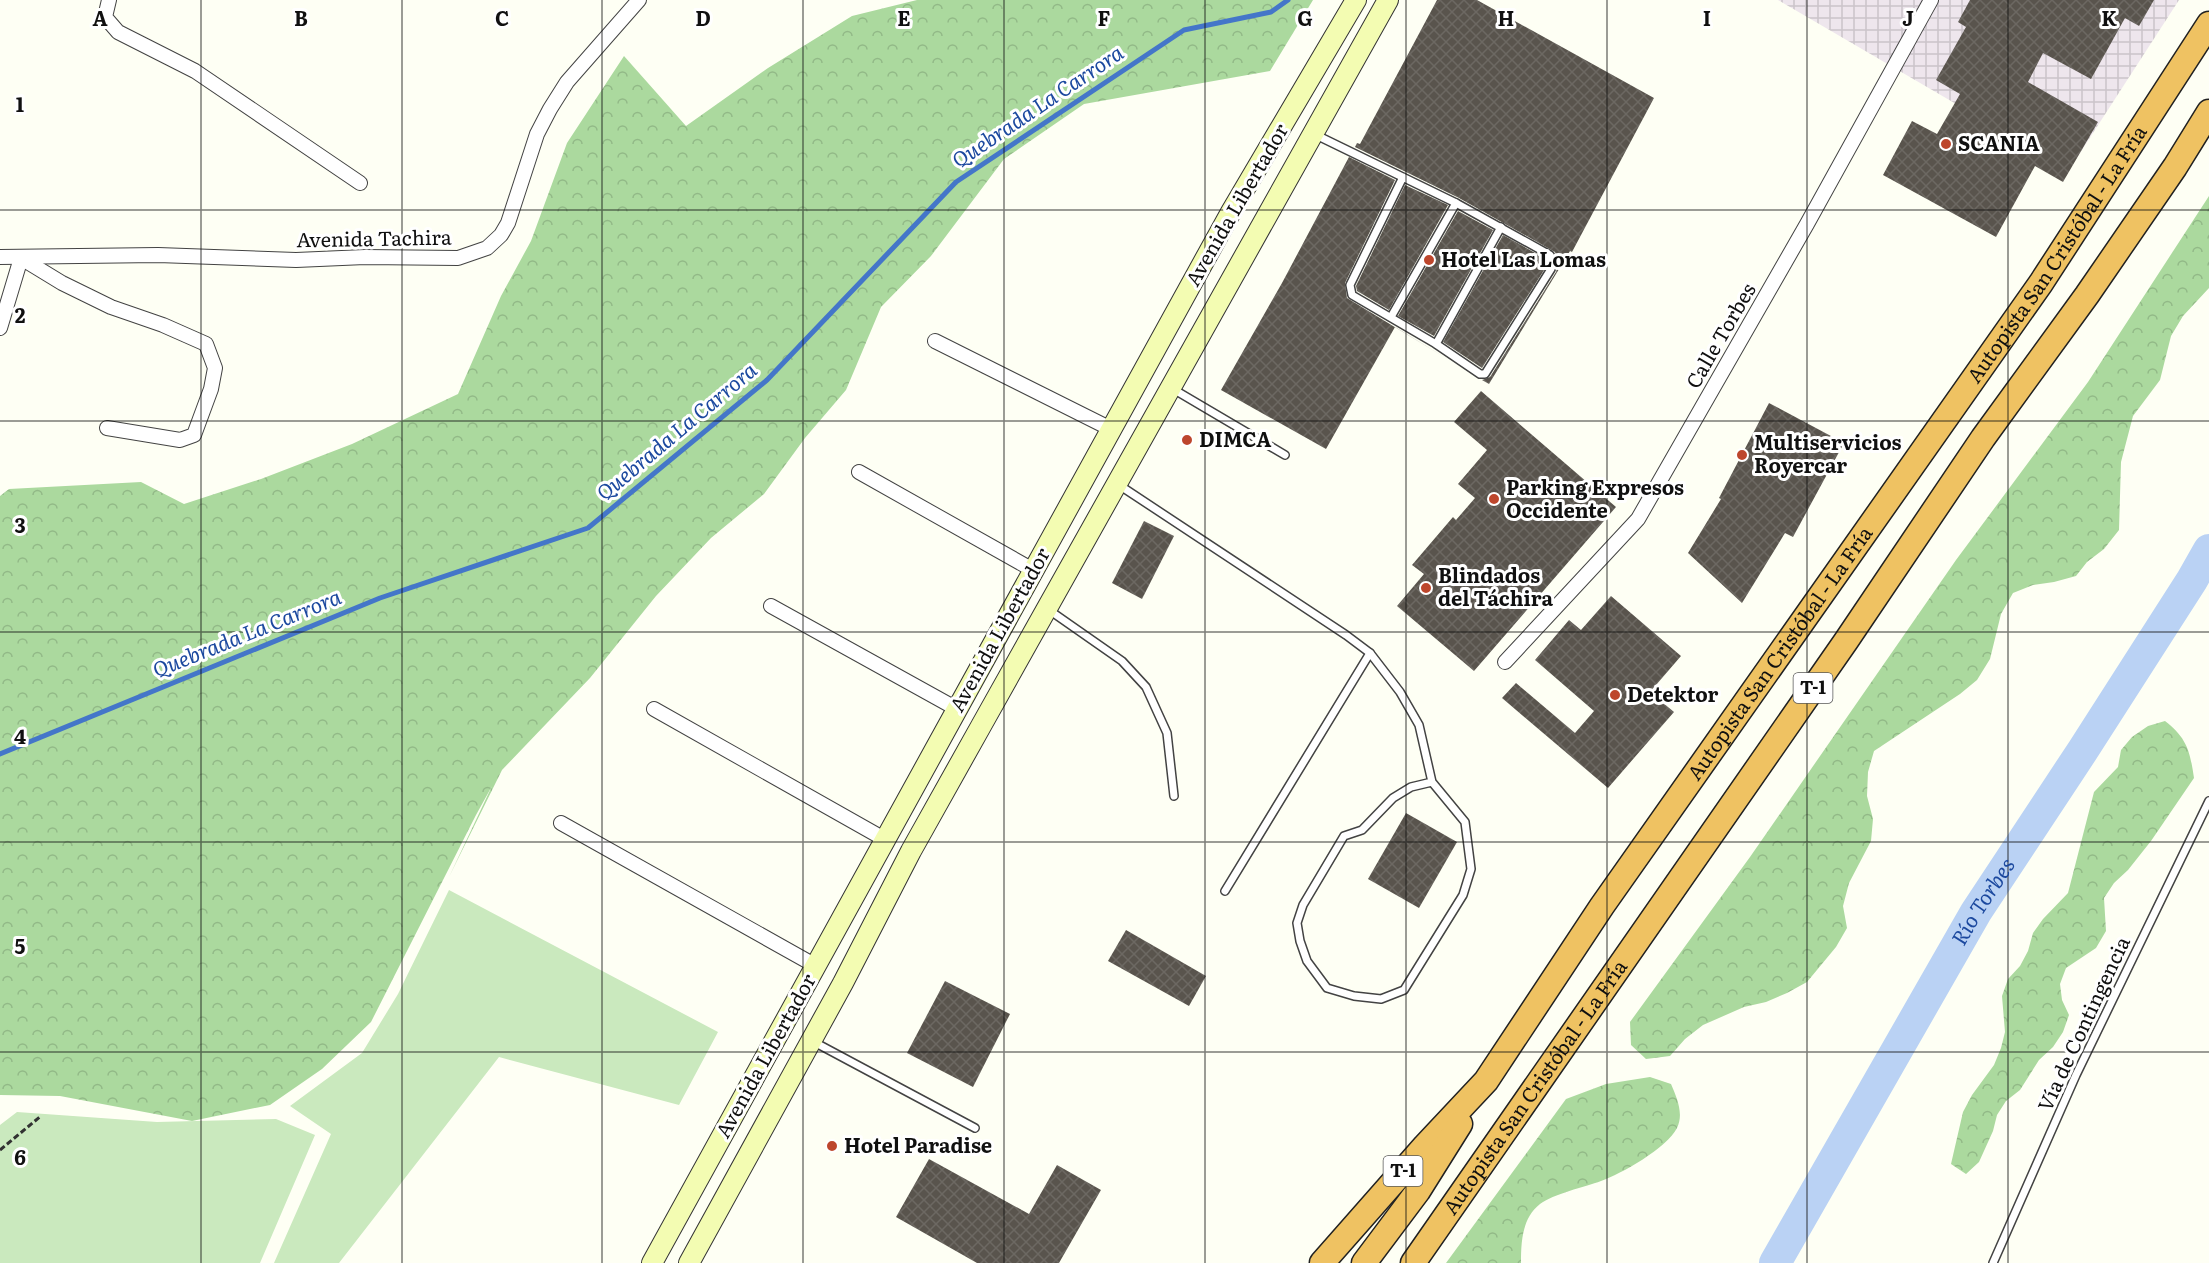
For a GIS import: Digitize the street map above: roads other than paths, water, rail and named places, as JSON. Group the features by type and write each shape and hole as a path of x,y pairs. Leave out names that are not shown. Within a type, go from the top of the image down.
{"highway":[{"name":"Autopista San Cristóbal - La Fría","path":"1322,1263 1425,1146 1486,1081 1602,906 2041,283 2209,24"},
{"name":"Autopista San Cristóbal - La Fría","path":"1413,1263 1819,679 1983,438 2175,167 2209,112"},
{"path":"1364,1263 1419,1191 1486,1081"}],"main road":[{"name":"Avenida Libertador","path":"652,1263 1231,212 1356,0"},
{"name":"Avenida Libertador","path":"689,1263 812,1041 911,851 1388,0"}],"street":[{"path":"109,0 105,17 118,32 195,71 360,183"},
{"name":"Avenida Tachira","path":"0,257 158,255 296,260 365,257 458,258 475,254 487,248 501,235 508,224 537,134 567,82 639,0"},
{"name":"Calle Torbes","path":"1504,662 1638,519 1807,224 1931,0"},
{"path":"0,328 21,258 62,283 111,307 163,325 206,344 214,368 211,389 194,435 180,440 107,428"},
{"path":"935,341 1111,429"},
{"path":"859,472 1033,570"},
{"path":"771,606 957,709"},
{"path":"654,709 886,840"},
{"path":"561,823 816,966"}],"lane":[{"path":"1313,133 1403,177 1456,203 1550,255 1554,261 1551,269 1485,374 1480,374 1436,344 1352,295 1350,285 1403,177"},
{"path":"1391,317 1456,203"},
{"path":"1436,344 1502,227"},
{"path":"1171,388 1285,455"},
{"path":"1117,483 1346,634 1370,653 1400,692 1419,725 1432,782 1465,822 1471,869 1463,895 1404,990 1381,999 1354,996 1327,988 1307,961 1300,941 1297,923 1303,905 1344,836 1362,830 1393,798 1411,787 1432,782"},
{"path":"1047,609 1122,661 1146,687 1167,733 1174,796"},
{"path":"1225,891 1370,653"},
{"name":"Vía de Contingencia","path":"1994,1263 2076,1075 2209,801"},
{"path":"812,1041 975,1128"}],"waterway":[{"name":"Quebrada La Carrora","path":"0,754 380,598 588,528 767,380 956,182 1184,30 1271,12 1288,0"},
{"name":"Río Torbes","path":"1775,1263 1976,912 2083,750 2209,550"}],"place":[{"name":"SCANIA","path":"1946,144"},
{"name":"Hotel Las Lomas","path":"1429,260"},
{"name":"DIMCA","path":"1187,440"},
{"name":"Multiservicios Royercar","path":"1742,455"},
{"name":"Parking Expresos Occidente","path":"1494,499"},
{"name":"Blindados del Táchira","path":"1426,588"},
{"name":"Detektor","path":"1615,695"},
{"name":"Hotel Paradise","path":"832,1146"}]}
